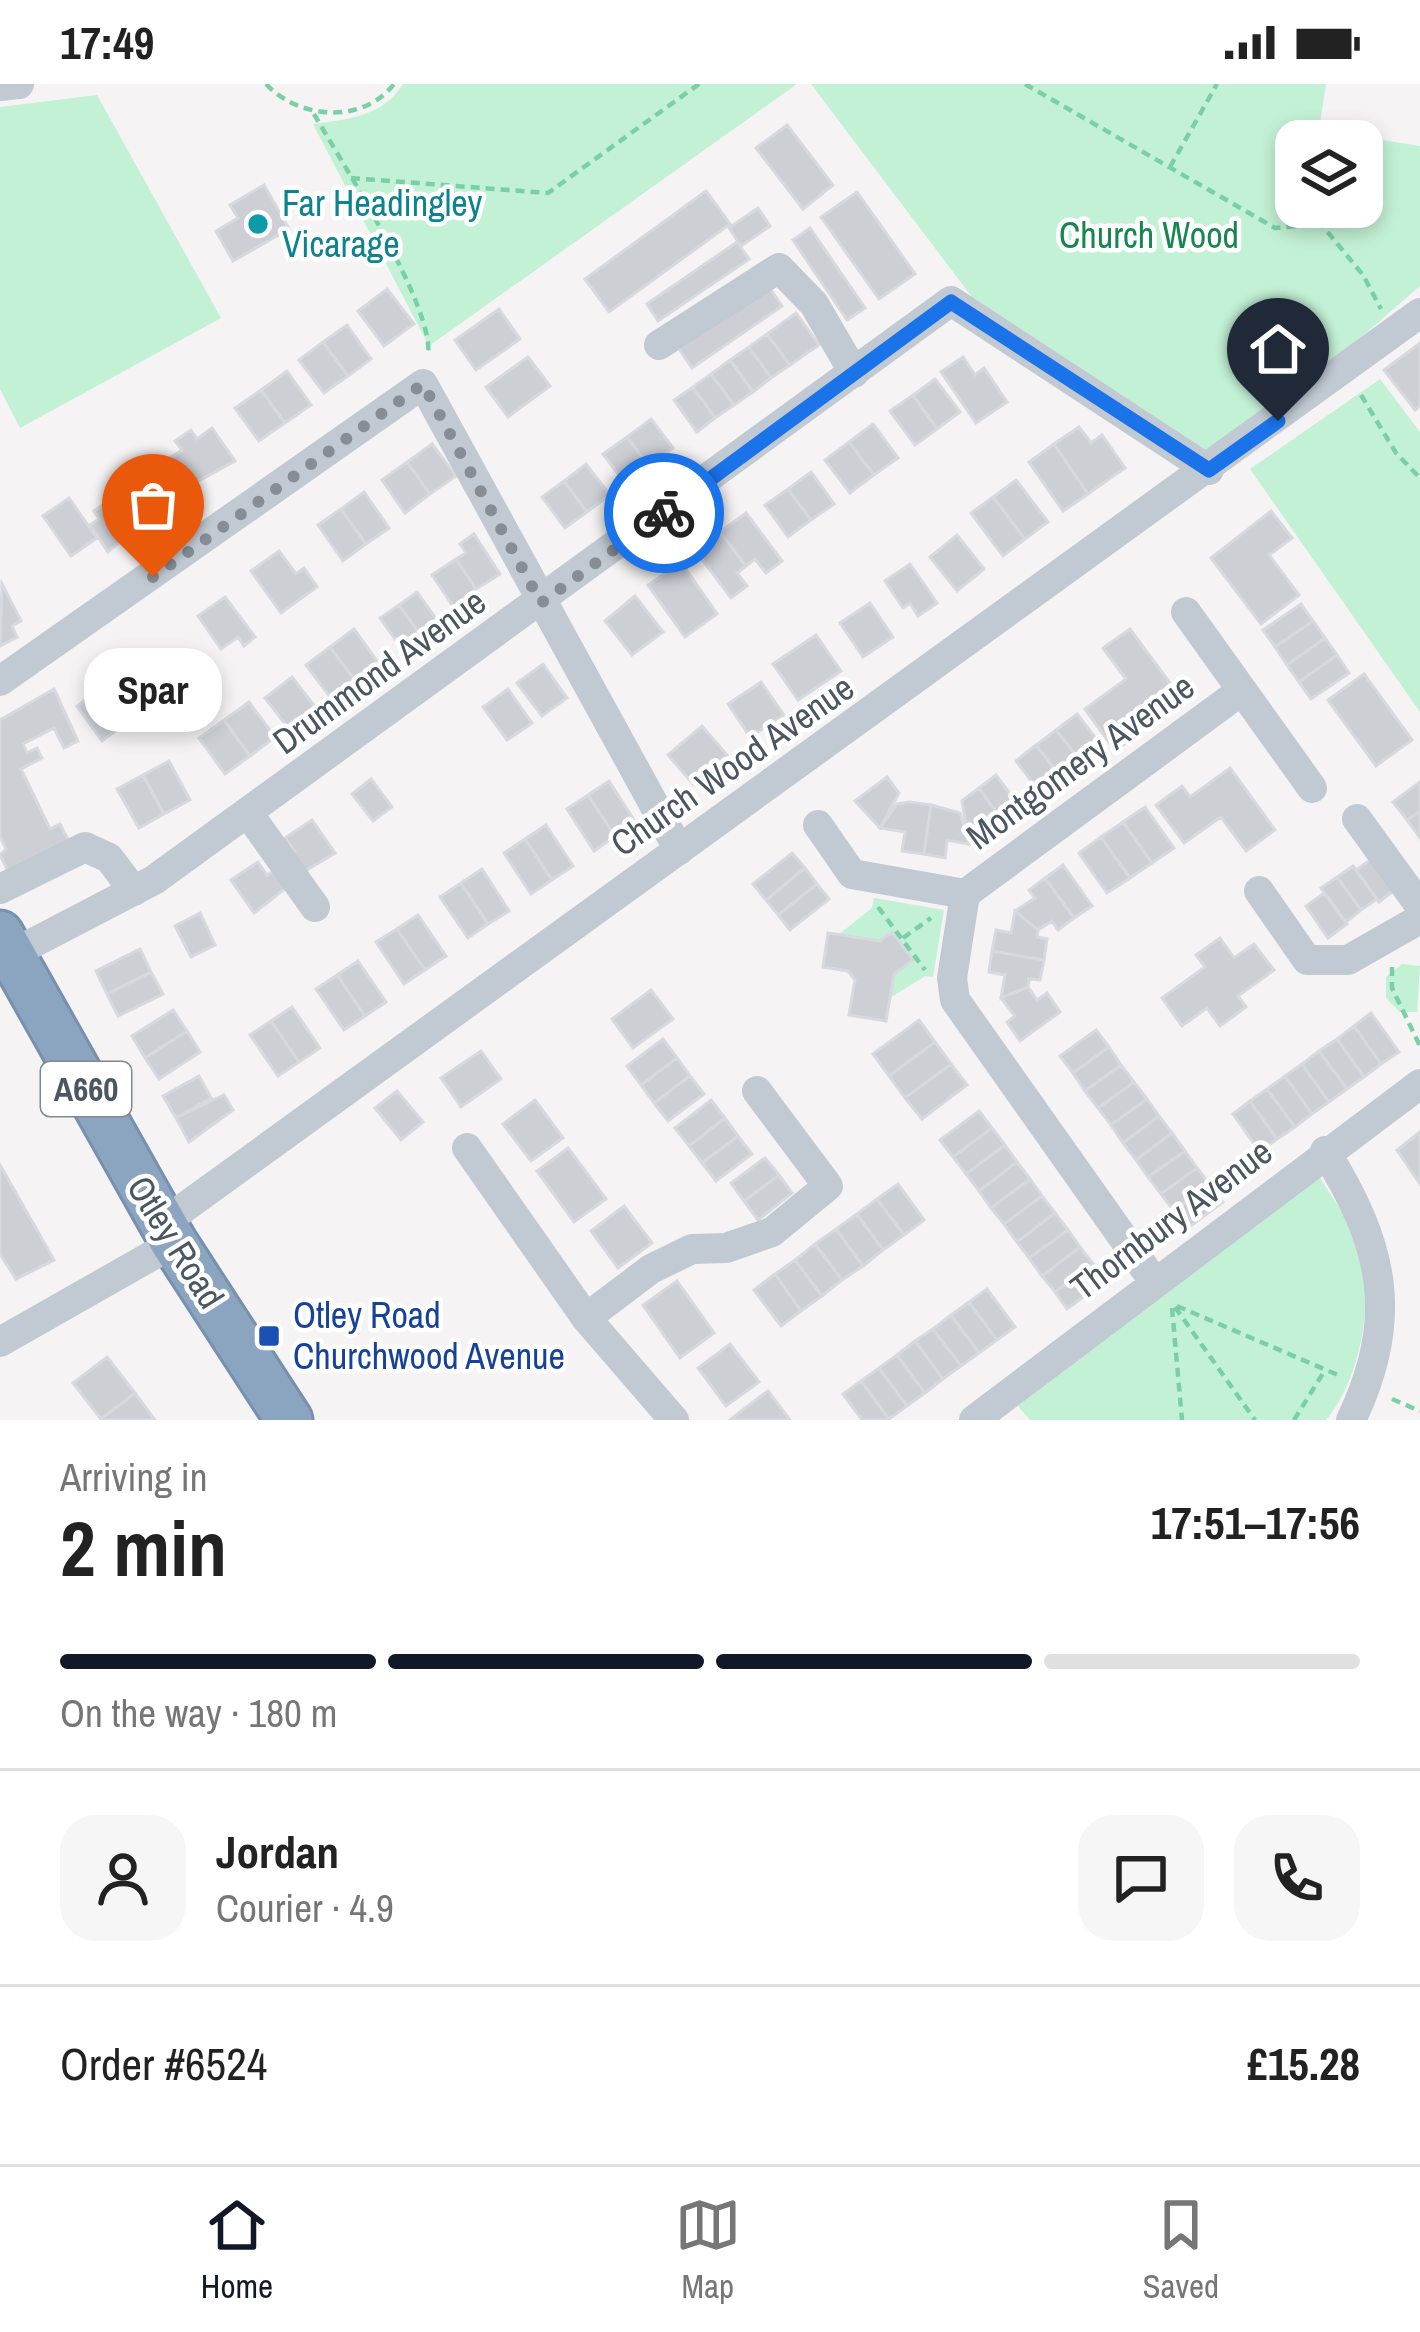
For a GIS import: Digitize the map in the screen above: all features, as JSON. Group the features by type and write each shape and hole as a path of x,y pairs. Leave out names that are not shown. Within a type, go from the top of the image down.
{"highway":[{"name":"Otley Road","path":"6,944 168,1233 289,1420"}],"street":[{"path":"0,86 19,84"},
{"path":"659,345 779,268 814,304 854,374"},
{"name":"Drummond Avenue","path":"6,944 134,891 541,603 951,302 1209,470"},
{"name":"Church Wood Avenue","path":"0,1342 168,1233 679,850 1346,372 1420,314"},
{"path":"0,681 423,384 679,850"},
{"name":"Montgomery Avenue","path":"1186,612 1312,788"},
{"name":"Montgomery Avenue","path":"852,874 964,893 1241,691"},
{"path":"248,813 315,907"},
{"path":"1357,819 1420,905"},
{"path":"818,825 852,874"},
{"path":"0,889 85,847 109,858 134,891"},
{"path":"1259,891 1307,960 1348,959 1420,919"},
{"name":"Montgomery Avenue","path":"955,1000 952,978 964,893"},
{"path":"955,1000 1162,1292"},
{"name":"Thornbury Avenue","path":"994,1414 1162,1292 1325,1151 1420,1084"},
{"path":"586,1318 651,1269 692,1249 726,1248 772,1232 828,1186 757,1091"},
{"path":"467,1148 586,1318 674,1420"},
{"path":"1325,1151 1362,1210 1375,1254 1382,1306 1377,1356 1351,1420"}],"path":[{"path":"266,84 314,114 351,178 429,334 423,384"},
{"path":"314,114 356,110 382,100 394,84"},
{"path":"351,178 548,193 700,84"},
{"path":"1025,84 1275,228 1321,224 1363,274 1394,335"},
{"path":"1170,167 1217,84"},
{"path":"1346,372 1396,453 1420,478"},
{"path":"852,874 934,982 955,1000"},
{"path":"1373,944 1395,971 1392,988 1405,1006 1408,1028 1420,1046"},
{"path":"1162,1292 1420,1411"},
{"path":"1162,1292 1182,1420"},
{"path":"1162,1292 1255,1420"},
{"path":"1294,1420 1325,1370"}],"green space":[{"path":"403,84 797,84 429,346 313,124 375,110"},
{"name":"Church Wood","path":"811,84 1326,84 1321,120 1275,120 1275,228 1383,228 1383,140 1420,146 1420,286 1353,344 1205,452 972,297"},
{"path":"97,95 221,318 20,428 0,389 0,107"},
{"path":"1380,379 1420,432 1420,712 1250,469"},
{"path":"874,898 944,910 933,977 925,976 890,998 880,941 838,935 872,908"},
{"path":"1402,964 1420,966 1417,1012 1400,1012 1386,998 1386,977"},
{"path":"1319,1176 1354,1233 1365,1285 1357,1359 1326,1420 1030,1420 1018,1406"}],"building":[{"path":"787,125 833,185 803,209 756,148"},
{"name":"Far Headingley Vicarage","path":"264,185 289,229 233,261 216,231 238,218 230,205"},
{"path":"706,191 730,224 609,312 585,279"},
{"path":"857,192 915,274 879,299 821,217"},
{"path":"758,208 770,226 741,246 729,228"},
{"path":"810,228 865,308 847,320 793,240"},
{"path":"737,242 749,259 658,321 647,304"},
{"path":"769,287 782,306 692,368 679,349"},
{"path":"387,289 414,324 384,346 358,311"},
{"path":"499,309 520,339 476,370 455,340"},
{"path":"796,313 819,345 790,365 767,334"},
{"path":"347,325 371,359 348,376 323,342"},
{"path":"767,334 790,365 771,378 749,347"},
{"path":"323,342 348,376 324,393 299,360"},
{"path":"1420,343 1420,406 1415,410 1384,370"},
{"path":"749,347 771,378 753,392 730,360"},
{"path":"528,357 550,386 508,417 486,387"},
{"path":"963,357 975,375 984,368 1007,402 976,423 941,372"},
{"path":"730,360 753,392 734,405 711,374"},
{"path":"287,371 311,405 285,423 261,390"},
{"path":"711,374 734,405 715,418 693,387"},
{"path":"935,379 960,412 937,429 913,395"},
{"path":"693,387 715,418 697,432 674,400"},
{"path":"261,390 285,423 259,441 235,408"},
{"path":"913,395 937,429 915,445 890,411"},
{"path":"651,419 673,448 649,466 627,437"},
{"path":"873,424 898,458 874,475 849,442"},
{"path":"1079,427 1091,443 1102,435 1125,468 1088,494 1054,444"},
{"path":"212,428 235,461 180,491 161,464 182,450 175,441 191,430 197,439"},
{"path":"627,437 649,466 625,483 603,454"},
{"path":"849,442 874,475 850,493 825,460"},
{"path":"432,444 456,476 430,494 407,462"},
{"path":"1054,444 1088,494 1063,511 1029,462"},
{"path":"407,462 430,494 405,513 382,480"},
{"path":"586,464 610,495 587,512 564,481"},
{"path":"811,472 834,504 811,520 788,489"},
{"path":"1016,480 1048,522 1025,539 993,497"},
{"path":"564,481 587,512 565,528 542,497"},
{"path":"788,489 811,520 788,537 765,505"},
{"path":"364,492 389,528 366,544 341,509"},
{"path":"993,497 1025,539 1003,556 971,513"},
{"path":"69,498 97,538 71,556 43,516"},
{"path":"129,498 144,520 108,552 90,525 99,519 94,511 108,501 114,509"},
{"path":"341,509 366,544 343,561 318,525"},
{"path":"1271,511 1292,538 1269,555 1299,595 1261,624 1211,558"},
{"path":"746,513 782,561 766,573 755,559 746,566 720,532"},
{"path":"720,532 746,566 737,573 747,586 731,598 695,550"},
{"path":"474,534 500,574 476,589 456,559 466,553 460,544"},
{"path":"957,535 984,569 957,591 930,557"},
{"path":"279,551 296,574 304,568 317,587 281,613 251,571"},
{"path":"456,559 476,589 453,606 432,575"},
{"path":"681,562 717,614 685,637 648,585"},
{"path":"910,564 937,603 918,616 910,603 903,608 885,581"},
{"path":"2,584 21,621 12,626 17,637 0,646"},
{"path":"417,592 437,620 419,633 399,605"},
{"path":"635,596 663,632 632,655 605,621"},
{"path":"225,597 255,637 244,646 238,637 221,649 198,616"},
{"path":"870,603 893,637 863,657 840,623"},
{"path":"1301,604 1313,621 1275,647 1263,630"},
{"path":"399,605 419,633 400,646 380,618"},
{"path":"1313,621 1325,638 1287,665 1275,647"},
{"path":"354,629 377,661 354,679 330,647"},
{"path":"1130,629 1175,690 1134,720 1142,731 1115,751 1085,709 1126,679 1103,648"},
{"path":"816,635 841,671 798,700 773,664"},
{"path":"1325,638 1337,655 1299,682 1287,665"},
{"path":"330,647 354,679 330,697 306,665"},
{"path":"1337,655 1349,673 1311,699 1299,682"},
{"path":"543,664 567,698 542,716 517,683"},
{"path":"129,669 154,703 128,722 103,687"},
{"path":"1364,674 1412,740 1376,766 1328,700"},
{"path":"292,677 316,708 289,729 265,698"},
{"path":"761,682 784,715 750,737 728,704"},
{"path":"103,687 128,722 102,741 77,706"},
{"path":"54,689 78,741 64,748 54,728 23,744 27,753 37,748 42,758 21,769 50,829 60,824 70,843 9,873 0,855 6,849 0,837 0,720"},
{"path":"508,689 532,723 507,740 483,707"},
{"path":"249,702 275,737 250,756 224,720"},
{"path":"1077,714 1107,753 1087,769 1056,730"},
{"path":"224,720 250,756 225,774 199,738"},
{"path":"702,726 727,755 693,784 668,755"},
{"path":"1056,730 1087,769 1066,784 1036,745"},
{"path":"1036,745 1066,784 1046,800 1016,761"},
{"path":"169,761 190,800 164,814 143,775"},
{"path":"1230,768 1275,830 1246,851 1221,817 1184,843 1156,805 1182,786 1190,797"},
{"path":"143,775 164,814 139,828 117,789"},
{"path":"996,775 1025,814 1007,827 979,788"},
{"path":"887,777 899,793 880,828 855,801"},
{"path":"371,779 392,807 373,821 352,794"},
{"path":"609,781 636,823 615,836 588,795"},
{"path":"1420,782 1420,811 1407,820 1393,802"},
{"path":"979,788 1007,827 990,840 985,833 969,844 962,801"},
{"path":"588,795 615,836 594,851 567,809"},
{"path":"897,804 931,805 924,854 902,851 905,832 880,828"},
{"path":"931,805 960,813 969,844 947,840 945,858 924,854"},
{"path":"1145,807 1174,848 1152,863 1123,822"},
{"path":"1420,811 1420,838 1407,820"},
{"path":"312,820 335,853 300,874 288,857 295,851 285,838"},
{"path":"1123,822 1152,863 1130,878 1101,837"},
{"path":"546,825 573,866 552,880 525,839"},
{"path":"1101,837 1130,878 1107,893 1079,853"},
{"path":"525,839 552,880 531,894 504,853"},
{"path":"792,853 805,868 766,900 753,884"},
{"path":"1374,857 1397,888 1379,902 1356,870"},
{"path":"258,862 267,875 274,871 286,888 254,913 231,880"},
{"path":"1063,865 1092,906 1074,918 1045,878"},
{"path":"1353,866 1377,899 1361,910 1337,877"},
{"path":"805,868 817,884 778,915 766,900"},
{"path":"482,869 509,911 488,924 461,883"},
{"path":"1337,877 1361,910 1346,922 1321,888"},
{"path":"1045,878 1074,918 1058,930 1052,921 1038,930 1015,911 1035,898 1029,890"},
{"path":"461,883 488,924 468,938 440,897"},
{"path":"817,884 829,899 790,930 778,915"},
{"path":"1324,893 1347,924 1328,938 1306,906"},
{"path":"1015,911 1038,930 1037,937 1047,939 1044,960 992,951 996,930 1011,933"},
{"path":"200,913 215,945 191,957 175,926"},
{"path":"418,915 446,956 425,970 397,929"},
{"path":"397,929 425,970 404,984 376,942"},
{"path":"892,932 913,960 894,974 886,1021 849,1015 855,980 848,971 823,967 828,933 880,941"},
{"path":"1220,938 1234,958 1254,944 1274,970 1238,996 1246,1007 1220,1026 1207,1008 1182,1026 1162,998 1205,967 1196,955"},
{"path":"140,949 151,972 107,994 96,971"},
{"path":"992,951 1044,960 1040,980 1029,979 1028,987 1001,998 1005,975 989,972"},
{"path":"358,961 386,1002 365,1016 337,975"},
{"path":"151,972 163,994 118,1016 107,994"},
{"path":"337,975 365,1016 344,1030 316,989"},
{"path":"1028,987 1037,1000 1047,993 1060,1012 1020,1041 1007,1022 1015,1016 1001,998"},
{"path":"651,990 673,1019 633,1048 612,1019"},
{"path":"292,1007 320,1048 299,1062 271,1021"},
{"path":"173,1010 187,1031 145,1058 132,1036"},
{"path":"1371,1013 1399,1052 1381,1064 1354,1026"},
{"path":"919,1020 935,1042 889,1076 873,1054"},
{"path":"271,1021 299,1062 278,1076 250,1035"},
{"path":"1354,1026 1381,1064 1364,1077 1337,1039"},
{"path":"1096,1030 1109,1047 1073,1073 1060,1056"},
{"path":"187,1031 200,1052 159,1079 145,1058"},
{"path":"663,1039 677,1058 641,1085 627,1066"},
{"path":"1337,1039 1364,1077 1347,1089 1319,1051"},
{"path":"935,1042 951,1064 905,1098 889,1076"},
{"path":"1109,1047 1121,1065 1085,1091 1073,1073"},
{"path":"481,1051 501,1079 461,1107 441,1078"},
{"path":"1319,1051 1347,1089 1329,1102 1302,1064"},
{"path":"677,1058 690,1076 654,1103 641,1085"},
{"path":"951,1064 967,1085 922,1119 905,1098"},
{"path":"1302,1064 1329,1102 1312,1114 1285,1076"},
{"path":"1121,1065 1134,1082 1098,1108 1085,1091"},
{"path":"199,1076 211,1098 176,1118 163,1096"},
{"path":"690,1076 704,1094 668,1121 654,1103"},
{"path":"1285,1076 1312,1114 1295,1127 1267,1089"},
{"path":"1134,1082 1147,1099 1111,1125 1098,1108"},
{"path":"1267,1089 1295,1127 1277,1139 1250,1101"},
{"path":"397,1091 423,1122 401,1140 375,1108"},
{"path":"224,1095 233,1110 189,1142 176,1118"},
{"path":"1147,1099 1159,1116 1123,1143 1111,1125"},
{"path":"535,1100 563,1138 531,1161 503,1124"},
{"path":"711,1100 725,1118 689,1146 675,1128"},
{"path":"1250,1101 1277,1139 1260,1152 1233,1114"},
{"path":"979,1111 992,1128 953,1157 940,1140"},
{"path":"1159,1116 1172,1133 1136,1160 1123,1143"},
{"path":"725,1118 738,1136 702,1163 689,1146"},
{"path":"992,1128 1005,1145 966,1174 953,1157"},
{"path":"1420,1132 1420,1184 1397,1150"},
{"path":"1172,1133 1185,1151 1148,1177 1136,1160"},
{"path":"738,1136 752,1154 716,1181 702,1163"},
{"path":"1005,1145 1017,1162 979,1191 966,1174"},
{"path":"568,1148 606,1199 574,1222 537,1171"},
{"path":"1185,1151 1197,1168 1161,1194 1148,1177"},
{"path":"765,1158 779,1175 744,1201 731,1183"},
{"path":"1017,1162 1030,1179 991,1208 979,1191"},
{"path":"0,1165 54,1260 16,1279 0,1254"},
{"path":"1197,1168 1210,1185 1174,1211 1161,1194"},
{"path":"779,1175 792,1193 758,1220 744,1201"},
{"path":"1030,1179 1042,1196 1004,1224 991,1208"},
{"path":"898,1184 924,1220 904,1235 877,1199"},
{"path":"1210,1185 1223,1202 1186,1229 1174,1211"},
{"path":"1042,1196 1055,1213 1017,1242 1004,1224"},
{"path":"877,1199 904,1235 883,1250 857,1214"},
{"path":"624,1206 652,1243 618,1268 591,1231"},
{"path":"1055,1213 1068,1230 1029,1258 1017,1242"},
{"path":"857,1214 883,1250 863,1266 836,1229"},
{"path":"836,1229 863,1266 842,1280 815,1244"},
{"path":"1068,1230 1080,1247 1042,1276 1029,1258"},
{"path":"815,1244 842,1280 822,1296 795,1260"},
{"path":"1080,1247 1093,1264 1055,1292 1042,1276"},
{"path":"795,1260 822,1296 801,1311 775,1274"},
{"path":"1093,1264 1106,1280 1067,1309 1055,1292"},
{"path":"775,1274 801,1311 781,1326 754,1290"},
{"path":"677,1281 714,1333 680,1358 643,1305"},
{"path":"987,1289 1015,1327 997,1340 969,1302"},
{"path":"969,1302 997,1340 979,1353 951,1315"},
{"path":"951,1315 979,1353 961,1366 933,1329"},
{"path":"933,1329 961,1366 943,1379 915,1341"},
{"path":"915,1341 943,1379 925,1393 897,1355"},
{"path":"730,1344 759,1382 726,1406 698,1368"},
{"path":"897,1355 925,1393 907,1406 879,1368"},
{"path":"107,1357 135,1393 101,1419 73,1383"},
{"path":"879,1368 907,1406 889,1419 861,1381"},
{"path":"861,1381 888,1420 862,1420 843,1394"},
{"path":"768,1391 790,1420 730,1420 740,1412"},
{"path":"135,1393 155,1420 101,1420 101,1419"}],"way so far":[{"path":"153,577 423,384 541,603 664,513"}],"place":[{"name":"Far Headingley Vicarage","path":"258,224"},
{"name":"Spar","path":"153,577"},
{"name":"Otley Road Churchwood Avenue","path":"269,1336"}],"route":[{"path":"664,513 951,302 1209,470 1278,421"}]}
